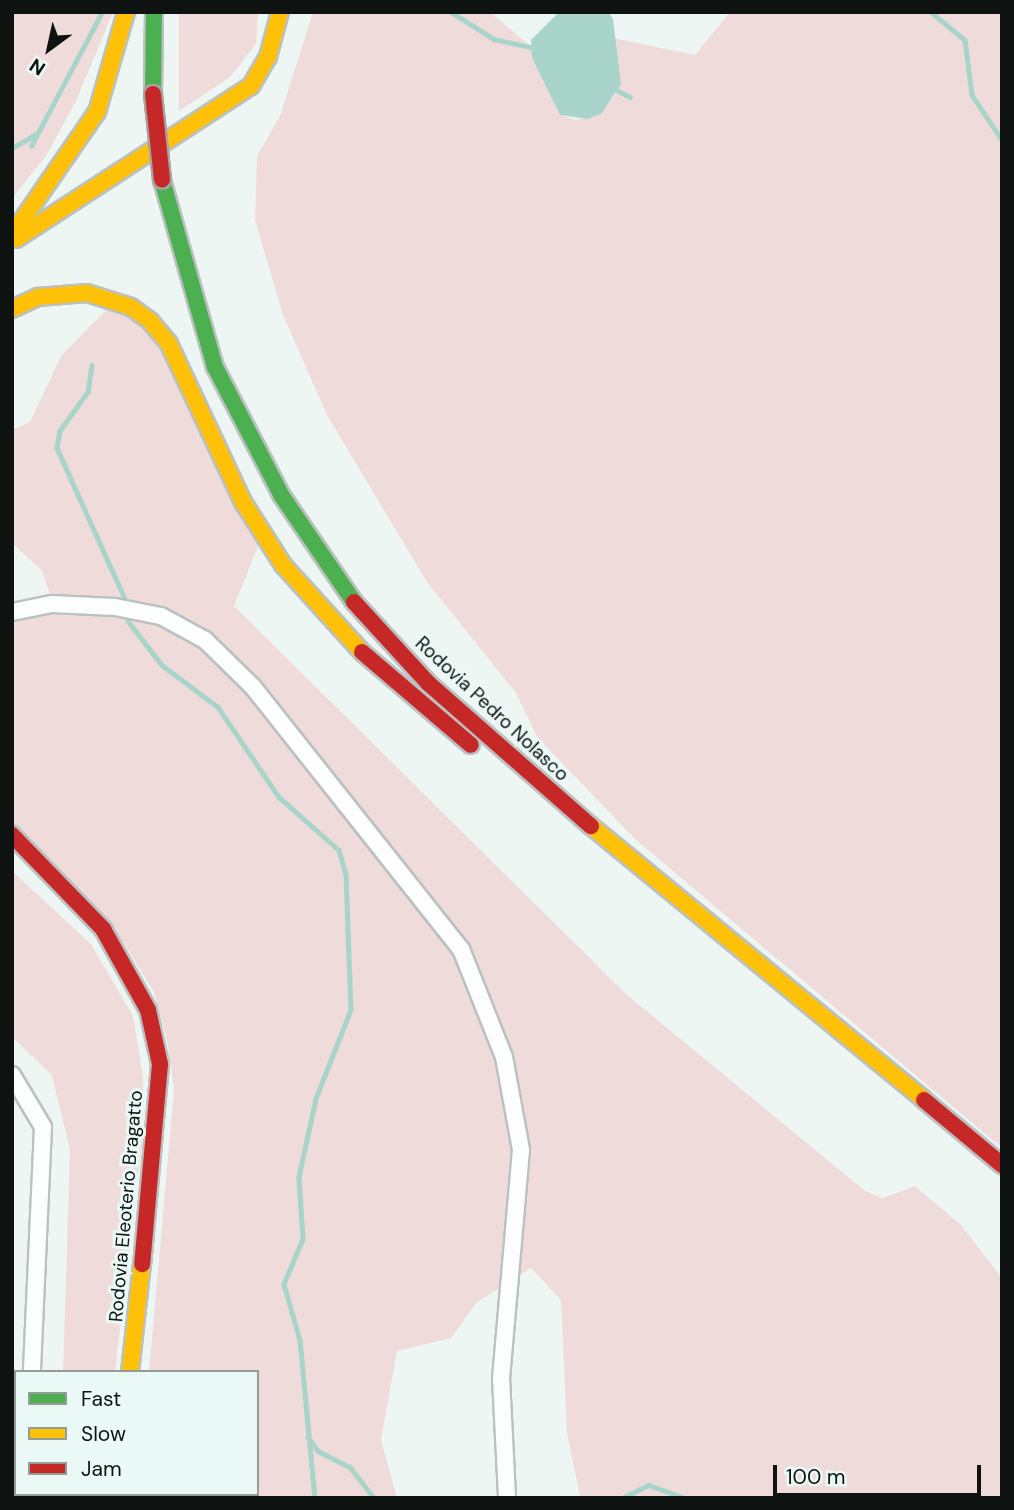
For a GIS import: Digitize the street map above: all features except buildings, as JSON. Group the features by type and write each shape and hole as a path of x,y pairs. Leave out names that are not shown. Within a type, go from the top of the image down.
{"main road":[{"path":"12,235 97,112 127,12"},
{"name":"Rodovia Pedro Nolasco","path":"154,12 153,94 162,180 188,289 215,367 282,496 354,603 428,683 544,788 1002,1165"},
{"path":"12,243 251,86 268,57 280,12"},
{"path":"12,309 38,297 87,293 131,307 150,321 169,344 243,502 283,565 332,625 429,714 544,788"},
{"name":"Rodovia Eleoterio Bragatto","path":"12,835 76,901 135,978 160,1065 151,1209 130,1370"},
{"name":"Rodovia Eleoterio Bragatto","path":"12,855 76,901"}],"street":[{"path":"12,612 52,604 115,607 161,616 205,640 253,687 461,949 504,1057 521,1150 501,1378 507,1498"},
{"path":"12,1075 43,1127 32,1370"}],"shaded area":[{"path":"12,12 113,12 76,101 46,156 12,198"},
{"path":"179,12 258,12 256,44 230,77 179,111"},
{"path":"313,12 490,12 530,46 560,115 576,120 602,113 616,93 613,38 695,55 730,12 1002,12 1002,1148 636,840 537,737 516,693 427,582 327,415 283,315 255,220 257,156 280,116"},
{"path":"559,12 608,12 613,19 621,84 602,113 588,119 560,115 532,58 531,40"},
{"path":"118,298 168,347 261,539 234,606 627,995 865,1191 883,1198 915,1186 961,1225 1002,1278 1002,1498 580,1496 567,1433 561,1300 531,1268 477,1302 451,1338 397,1351 381,1440 397,1498 135,1498 259,1496 259,1370 149,1370 174,1089 167,1041 154,992 123,942 12,833 12,617 51,598 42,571 12,543 12,430 30,422 61,356"},
{"path":"12,871 91,944 133,1016 143,1077 142,1142 115,1370 63,1370 70,1150 52,1075 12,1037"}],"waterway":[{"path":"31,146 102,12"},
{"path":"451,12 494,39 535,48"},
{"path":"931,12 965,40 972,95 1002,140"},
{"path":"615,89 630,97"},
{"path":"12,148 36,134"},
{"path":"92,365 88,392 60,431 57,448 126,601"},
{"path":"128,621 162,665 218,707 279,797 339,850 346,874 351,1010 316,1099 299,1177 303,1239 284,1284 300,1340 315,1498"},
{"path":"308,1437 318,1451 350,1467 374,1498"},
{"path":"622,1498 649,1485 685,1498"}],"traffic: fast":[{"path":"153,94 154,12"},
{"path":"162,180 215,367 282,496 354,602"}],"traffic: slow":[{"path":"12,235 97,112 126,12"},
{"path":"16,239 251,86 268,57 280,12"},
{"path":"12,309 38,297 87,293 131,307 150,321 169,344 243,502 283,565 362,652"},
{"path":"591,826 924,1100"},
{"path":"130,1370 142,1264"}],"traffic: jam":[{"path":"153,94 162,180"},
{"path":"354,602 428,683 591,826"},
{"path":"362,652 471,745"},
{"path":"12,835 103,929 148,1010 160,1064 142,1264"},
{"path":"924,1100 1002,1165"}]}
